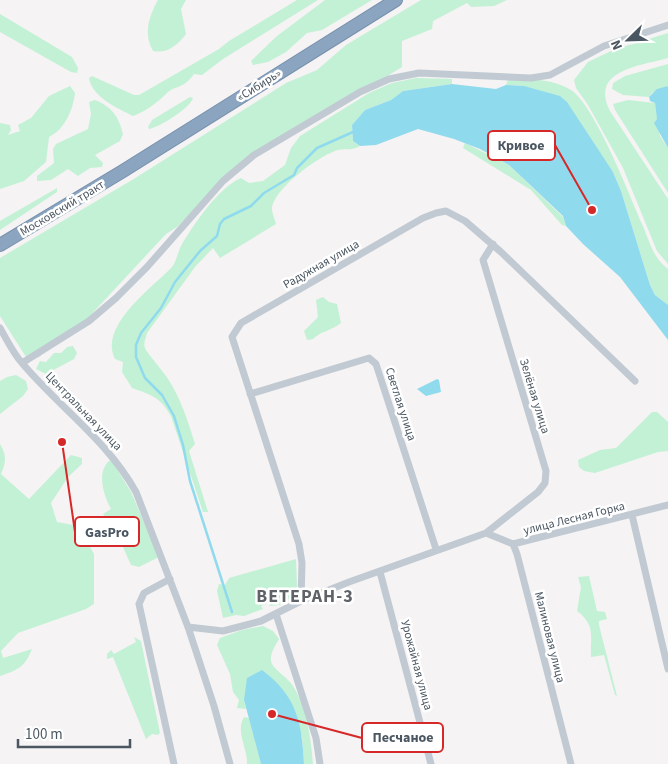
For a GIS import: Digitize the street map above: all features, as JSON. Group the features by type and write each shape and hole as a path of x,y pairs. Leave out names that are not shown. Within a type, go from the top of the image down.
{"highway":[{"name":"«Сибирь»","path":"123,171 396,0"},
{"name":"Московский тракт","path":"0,245 123,171"}],"street":[{"path":"22,363 89,321 116,298 148,267 223,181 254,155 366,89 389,79 419,73 530,78 550,75 604,46 668,25"},
{"name":"Радужная улица","path":"301,601 302,562 299,544 232,337 241,323 436,213 446,212 454,214 493,244 635,381"},
{"name":"Зелёная улица","path":"486,533 538,492 546,476 484,265 484,255 493,244"},
{"name":"Центральная улица","path":"0,328 22,363 97,437 125,471 146,515 188,627 214,706 230,764"},
{"name":"Светлая улица","path":"250,394 369,358 373,360 436,549"},
{"path":"632,514 668,505"},
{"name":"улица Лесная Горка","path":"513,544 632,514 668,669"},
{"path":"188,627 223,631 261,621 301,601 436,549 486,533 513,544"},
{"name":"Малиновая улица","path":"513,544 571,764"},
{"name":"Урожайная улица","path":"380,572 431,764"},
{"path":"170,579 144,593 139,600 139,608 174,764"},
{"path":"276,614 316,738 320,764"}],"green space":[{"path":"158,0 186,0 181,9 186,34 172,48 158,52 153,51 150,45 148,25"},
{"path":"297,0 318,0 223,59 202,75 194,74 186,83 172,89 159,101 133,116 106,101 91,85 89,78 92,76 134,95 139,95 219,49"},
{"path":"325,0 372,0 322,30 307,33 286,52 268,62 253,65 251,61 277,36"},
{"path":"421,0 507,0 494,6 471,7 467,3 433,21 432,29 402,41 402,67 242,165 177,227 166,234 86,320 39,357 33,359 26,357 0,316 0,258 132,180 286,83 317,70 346,45"},
{"path":"0,14 72,57 78,68 77,73 71,72 0,32"},
{"path":"668,33 668,58 632,67 621,72 612,78 606,87 605,97 610,111 668,199 668,264 657,251 623,168 588,105 576,88 574,80 588,62 613,50"},
{"path":"668,64 668,86 652,93 649,97 623,95 612,89 613,83 625,76"},
{"path":"416,78 452,79 452,84 403,91 391,100 365,110 352,125 353,141 360,146 330,153 309,166 289,183 274,201 272,209 276,224 220,258 213,248 195,267 147,333 144,342 145,348 177,394 195,444 189,451 208,512 203,512 171,416 155,398 132,388 122,372 123,362 115,359 112,346 114,334 130,308 172,267 181,246 192,228 224,189 241,178 249,183 263,181 285,165 291,148 300,136 369,93 392,83"},
{"path":"508,79 540,80 556,83 571,90 590,113 611,152 652,248 659,260 668,269 668,305 655,295 650,285 621,191 613,172 524,86 506,85"},
{"path":"70,86 75,93 72,106 64,124 55,134 49,137 46,162 24,181 0,189 0,123 10,125 11,130 8,135 20,131 18,125 31,118 49,96"},
{"path":"190,97 193,98 191,102 181,112 160,125 149,129 148,127 152,120"},
{"path":"95,100 114,113 123,134 120,141 95,155 103,163 102,167 90,168 78,176 68,169 51,180 37,181 37,176 54,163 53,149 56,144 88,129 91,114 89,102"},
{"path":"628,100 655,103 660,136 668,148 668,193 615,110 613,104"},
{"path":"465,143 509,165 563,217 566,226 562,225 531,190 463,148"},
{"path":"57,188 57,192 0,230 0,221"},
{"path":"323,297 329,302 337,304 341,323 313,339 307,340 304,331 318,317 316,300"},
{"path":"73,346 77,353 74,359 46,374 36,369 40,361 46,362 54,353 61,353 67,347"},
{"path":"16,375 26,381 28,389 23,396 0,414 0,381"},
{"path":"652,412 657,412 668,422 668,451 658,452 595,473 584,471 579,467 578,460 600,450 616,448"},
{"path":"0,444 5,459 1,474 29,499 71,455 82,458 82,464 68,477 51,503 57,522 78,526 94,554 94,604 86,609 18,633 1,651 3,658 32,649 24,664 12,672 0,676"},
{"path":"109,461 112,461 131,492 159,557 139,567 131,565 118,536 103,514 111,509 102,485 103,472"},
{"path":"296,559 297,586 295,595 279,605 270,606 268,603 261,606 263,609 244,616 236,615 223,618 217,591 219,584 225,585 229,578"},
{"path":"589,576 597,611 605,612 607,619 599,621 599,625 617,696 615,695 604,655 591,657 590,626 577,611 581,587 578,577"},
{"path":"263,626 273,631 279,639 272,651 271,661 274,667 293,686 302,704 313,764 304,764 302,736 244,700 246,709 237,708 239,700 233,692 230,674 217,645 220,638 242,630"},
{"path":"134,637 141,641 160,733 158,735 152,734 146,739 113,657 107,659 107,654 111,650 114,654 136,642"},
{"path":"244,717 249,718 261,764 247,764 241,735"}],"water":[{"path":"452,84 496,89 506,85 524,86 560,96 567,102 613,172 621,191 650,285 655,295 668,305 668,340 620,277 583,244 566,226 563,216 509,165 480,149 454,139 418,129 376,145 360,146 353,141 352,125 365,110 391,100 403,91"},
{"path":"668,86 668,148 654,123 657,119 655,103 650,101 649,97 657,89"},
{"path":"437,379 439,380 441,392 426,396 417,389"},
{"path":"262,670 283,690 295,711 302,736 304,764 261,764 244,700 247,678"}],"waterway":[{"path":"232,612 190,481 183,445 174,416 162,395 145,378 136,357 136,345 141,333 161,308 175,282 200,251 217,236 220,224 224,219 251,206 264,193 294,175 297,168 317,148 353,132"}],"place":[{"name":"Кривое","path":"592,210"},
{"name":"GasPro","path":"62,442"},
{"name":"Песчаное","path":"272,714"}],"district":[{"name":"ВЕТЕРАН-3","path":"305,596"}]}
